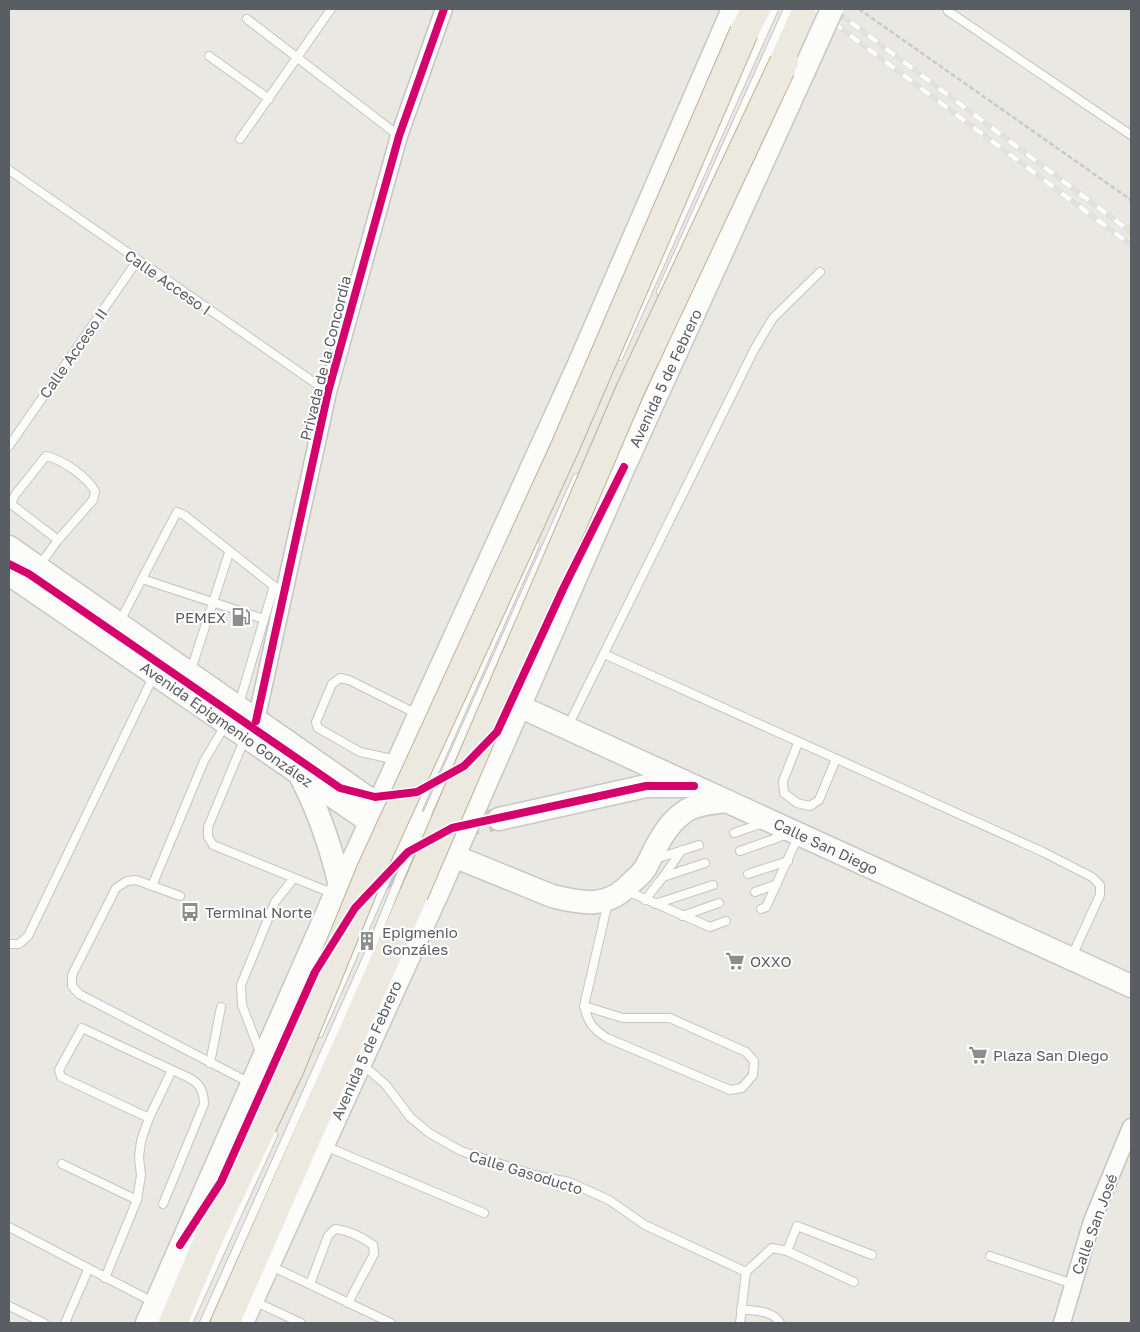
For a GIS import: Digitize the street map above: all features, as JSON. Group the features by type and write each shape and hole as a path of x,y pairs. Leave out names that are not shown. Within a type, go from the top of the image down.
{"highway":[{"name":"Avenida 5 de Febrero","path":"225,1323 414,894 631,388 784,62 806,9"},
{"path":"173,1323 212,1231 290,1068 371,870 767,11"}],"main road":[{"name":"Avenida 5 de Febrero","path":"242,1323 458,848 624,467 832,9"},
{"path":"151,1313 338,890 580,362 730,15"},
{"path":"497,732 564,587 624,467"},
{"name":"Avenida Epigmenio González","path":"9,547 189,674 242,722 304,770 350,797"},
{"path":"9,564 28,574 304,770 328,836 338,890"},
{"name":"Avenida Epigmenio González","path":"9,574 155,674 242,722 374,814 458,848 496,874 552,896 583,903 617,895"},
{"name":"Calle San Diego","path":"521,707 1131,986"},
{"path":"500,819 646,786 694,786"},
{"path":"617,895 645,869 656,845 672,823 684,812 700,806 727,801"},
{"path":"180,1245 221,1182 315,972"}],"street":[{"name":"Privada de la Concordia","path":"242,722 279,590 328,392 399,136 444,9"},
{"name":"Calle San José","path":"1062,1323 1092,1221 1131,1127"}],"lane":[{"path":"240,139 331,9"},
{"path":"659,296 788,9"},
{"path":"614,368 767,11"},
{"path":"948,11 1131,135"},
{"path":"247,19 399,136"},
{"path":"209,56 269,99"},
{"name":"Calle Acceso I","path":"9,170 137,261 328,392"},
{"name":"Calle Acceso II","path":"9,446 137,261"},
{"path":"567,728 754,350 773,318 820,272"},
{"path":"38,567 58,540 94,500 95,490 90,483 55,458 46,456 15,495 11,504 58,540"},
{"path":"315,1042 582,469"},
{"path":"118,625 176,512 184,515 229,553 279,590 264,619 242,722 208,827 208,837 213,845 294,878 338,890"},
{"path":"204,1323 367,958 414,830 538,540"},
{"path":"189,674 229,553"},
{"path":"142,579 212,604 264,619"},
{"path":"604,654 1043,852 1092,877 1100,885 1100,895 1071,958"},
{"path":"9,944 19,944 28,936 155,674"},
{"path":"398,760 360,752 318,728 316,722 332,684 340,678 349,680 419,715"},
{"path":"152,886 204,761 242,722"},
{"path":"798,743 783,782 784,793 797,804 810,806 819,800 836,759"},
{"path":"734,833 770,820"},
{"path":"740,851 797,833"},
{"path":"761,909 766,907 788,861 797,833"},
{"path":"648,861 699,844"},
{"path":"645,900 682,850"},
{"path":"748,874 788,861"},
{"path":"663,878 705,863"},
{"path":"263,1059 242,1005 241,986 275,902 294,878"},
{"path":"180,896 136,880 127,881 116,888 72,975 72,986 79,994 252,1084"},
{"path":"755,892 777,884"},
{"path":"655,904 713,885"},
{"path":"584,1006 623,1018 670,1018 746,1052 754,1061 753,1075 742,1088 730,1090 607,1038 595,1030 587,1021 584,1006 617,895 645,900 710,927 726,921"},
{"path":"682,916 719,903"},
{"path":"210,1063 221,1007"},
{"path":"149,1118 61,1076 59,1070 82,1028 197,1082 204,1092 204,1104 163,1204"},
{"name":"Calle Gasoducto","path":"360,1062 386,1084 410,1117 429,1134 461,1151 534,1175 569,1182 609,1200 645,1225 746,1272"},
{"path":"105,1278 137,1200 141,1175 139,1157 141,1141 149,1118 172,1070"},
{"path":"188,1323 275,1131"},
{"path":"323,1145 484,1213"},
{"path":"62,1164 137,1200"},
{"path":"787,1251 797,1226 872,1255"},
{"path":"9,1227 105,1278 151,1313"},
{"path":"310,1284 328,1236 335,1228 343,1229 373,1245 374,1254 348,1303"},
{"path":"740,1323 746,1272 767,1250 772,1248 787,1251 854,1282"},
{"path":"990,1256 1073,1284"},
{"path":"268,1265 391,1323"},
{"path":"65,1323 88,1270"},
{"path":"252,1300 301,1323"},
{"path":"9,1306 44,1323"},
{"path":"741,1310 769,1314 777,1317 780,1323"}],"path":[{"path":"859,9 1131,200"}],"tunnel":[{"path":"377,885 408,852 452,828 499,819"}],"railway":[{"path":"815,9 1131,245"},
{"path":"833,9 1131,232"}],"cycle path":[{"path":"256,721 328,392 399,136 444,9"},
{"path":"9,564 29,574 340,788 375,797 417,792 464,766 497,732 564,587 624,467"},
{"path":"180,1245 221,1182 315,972 355,908 408,852 452,828 646,786 694,786"}],"place":[{"name":"PEMEX","path":"241,617"},
{"name":"Terminal Norte","path":"190,912"},
{"name":"Epigmenio Gonzáles","path":"367,941"},
{"name":"OXXO","path":"735,961"},
{"name":"Plaza San Diego","path":"978,1055"}]}
